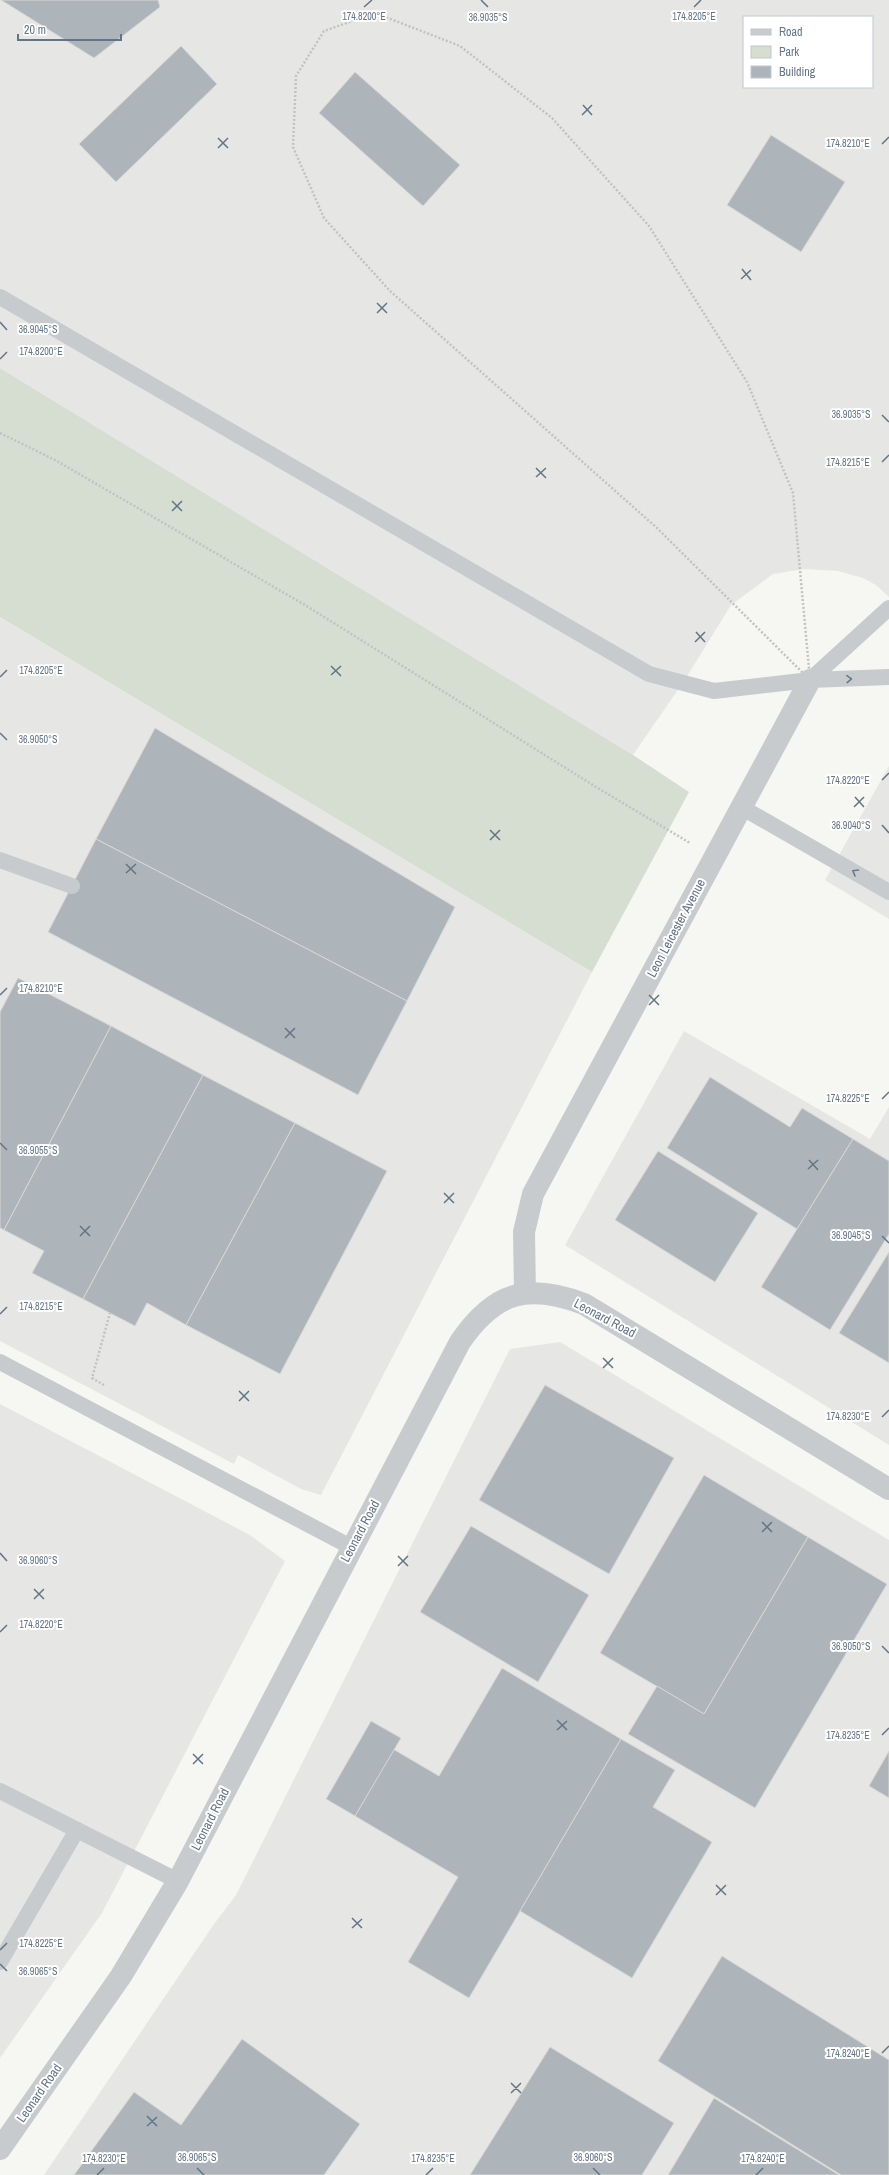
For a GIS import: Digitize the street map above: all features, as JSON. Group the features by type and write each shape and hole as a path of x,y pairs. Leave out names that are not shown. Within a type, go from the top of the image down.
{"street":[{"name":"Leon Leicester Avenue","path":"525,1293 524,1232 533,1194 810,680"},
{"name":"Leonard Road","path":"0,2149 121,1976 178,1881 351,1547 460,1342 472,1324 485,1311 514,1296 525,1293 542,1292 555,1294 584,1304 889,1489"}],"lane":[{"path":"0,297 649,674 714,691 810,680 889,677"},
{"path":"810,680 889,608"},
{"path":"741,807 889,892"},
{"path":"0,860 72,886"},
{"path":"0,1362 351,1547"},
{"path":"0,1791 178,1881"},
{"path":"0,1962 77,1830"}],"path":[{"path":"375,14 460,46 552,118 648,226 748,382 793,493 810,680 657,528 390,291 324,218 293,147 296,76 324,32 375,14"},
{"path":"0,433 55,460 305,605 596,787 714,858"},
{"path":"105,1385 92,1378 110,1313"}],"shaded area":[{"path":"0,0 889,0 889,597 876,585 863,578 838,571 804,569 773,574 731,605 686,678 633,755 0,368"},
{"path":"0,617 592,972 321,1495 301,1489 238,1455 234,1464 0,1341"},
{"path":"889,766 889,919 825,880"},
{"path":"684,1031 870,1139 889,1107 889,1445 565,1245"},
{"path":"560,1342 889,1540 889,2175 44,2175 214,1924 236,1895 510,1349"},
{"path":"0,1404 250,1535 285,1561 102,1913 0,2058"}],"green space":[{"path":"0,368 633,755 689,792 592,972 0,617"}],"building":[{"path":"1,0 158,0 160,7 94,58"},
{"path":"181,46 217,84 116,182 79,144"},
{"path":"355,72 460,165 423,206 319,113"},
{"path":"771,135 845,182 801,252 727,205"},
{"path":"155,728 455,907 407,1001 96,839"},
{"path":"96,839 407,1001 358,1095 48,932"},
{"path":"18,978 111,1026 4,1230 0,1228 0,1012"},
{"path":"111,1026 203,1075 83,1299 32,1273 44,1251 4,1230"},
{"path":"203,1075 295,1123 186,1325 147,1303 135,1326 83,1299"},
{"path":"710,1077 790,1127 802,1108 853,1139 797,1229 667,1148"},
{"path":"295,1123 387,1171 280,1374 186,1325"},
{"path":"853,1139 889,1161 889,1234 830,1330 761,1287"},
{"path":"658,1151 758,1213 715,1282 615,1220"},
{"path":"889,1252 889,1363 839,1333"},
{"path":"545,1385 674,1458 609,1574 479,1500"},
{"path":"704,1475 808,1537 704,1714 600,1653"},
{"path":"471,1526 589,1595 538,1682 420,1612"},
{"path":"808,1537 887,1584 755,1808 628,1734 657,1686 704,1714"},
{"path":"502,1668 621,1739 469,1998 408,1962 458,1877 355,1816 393,1749 439,1776"},
{"path":"371,1721 401,1738 355,1816 326,1799"},
{"path":"621,1739 675,1770 653,1807 712,1842 632,1978 520,1911"},
{"path":"889,1751 889,1798 869,1786"},
{"path":"722,1956 889,2060 889,2175 841,2175 658,2061"},
{"path":"242,2039 360,2124 324,2175 74,2175 134,2092 181,2125"},
{"path":"550,2047 674,2123 642,2175 470,2175"},
{"path":"714,2098 839,2175 668,2175"}]}
